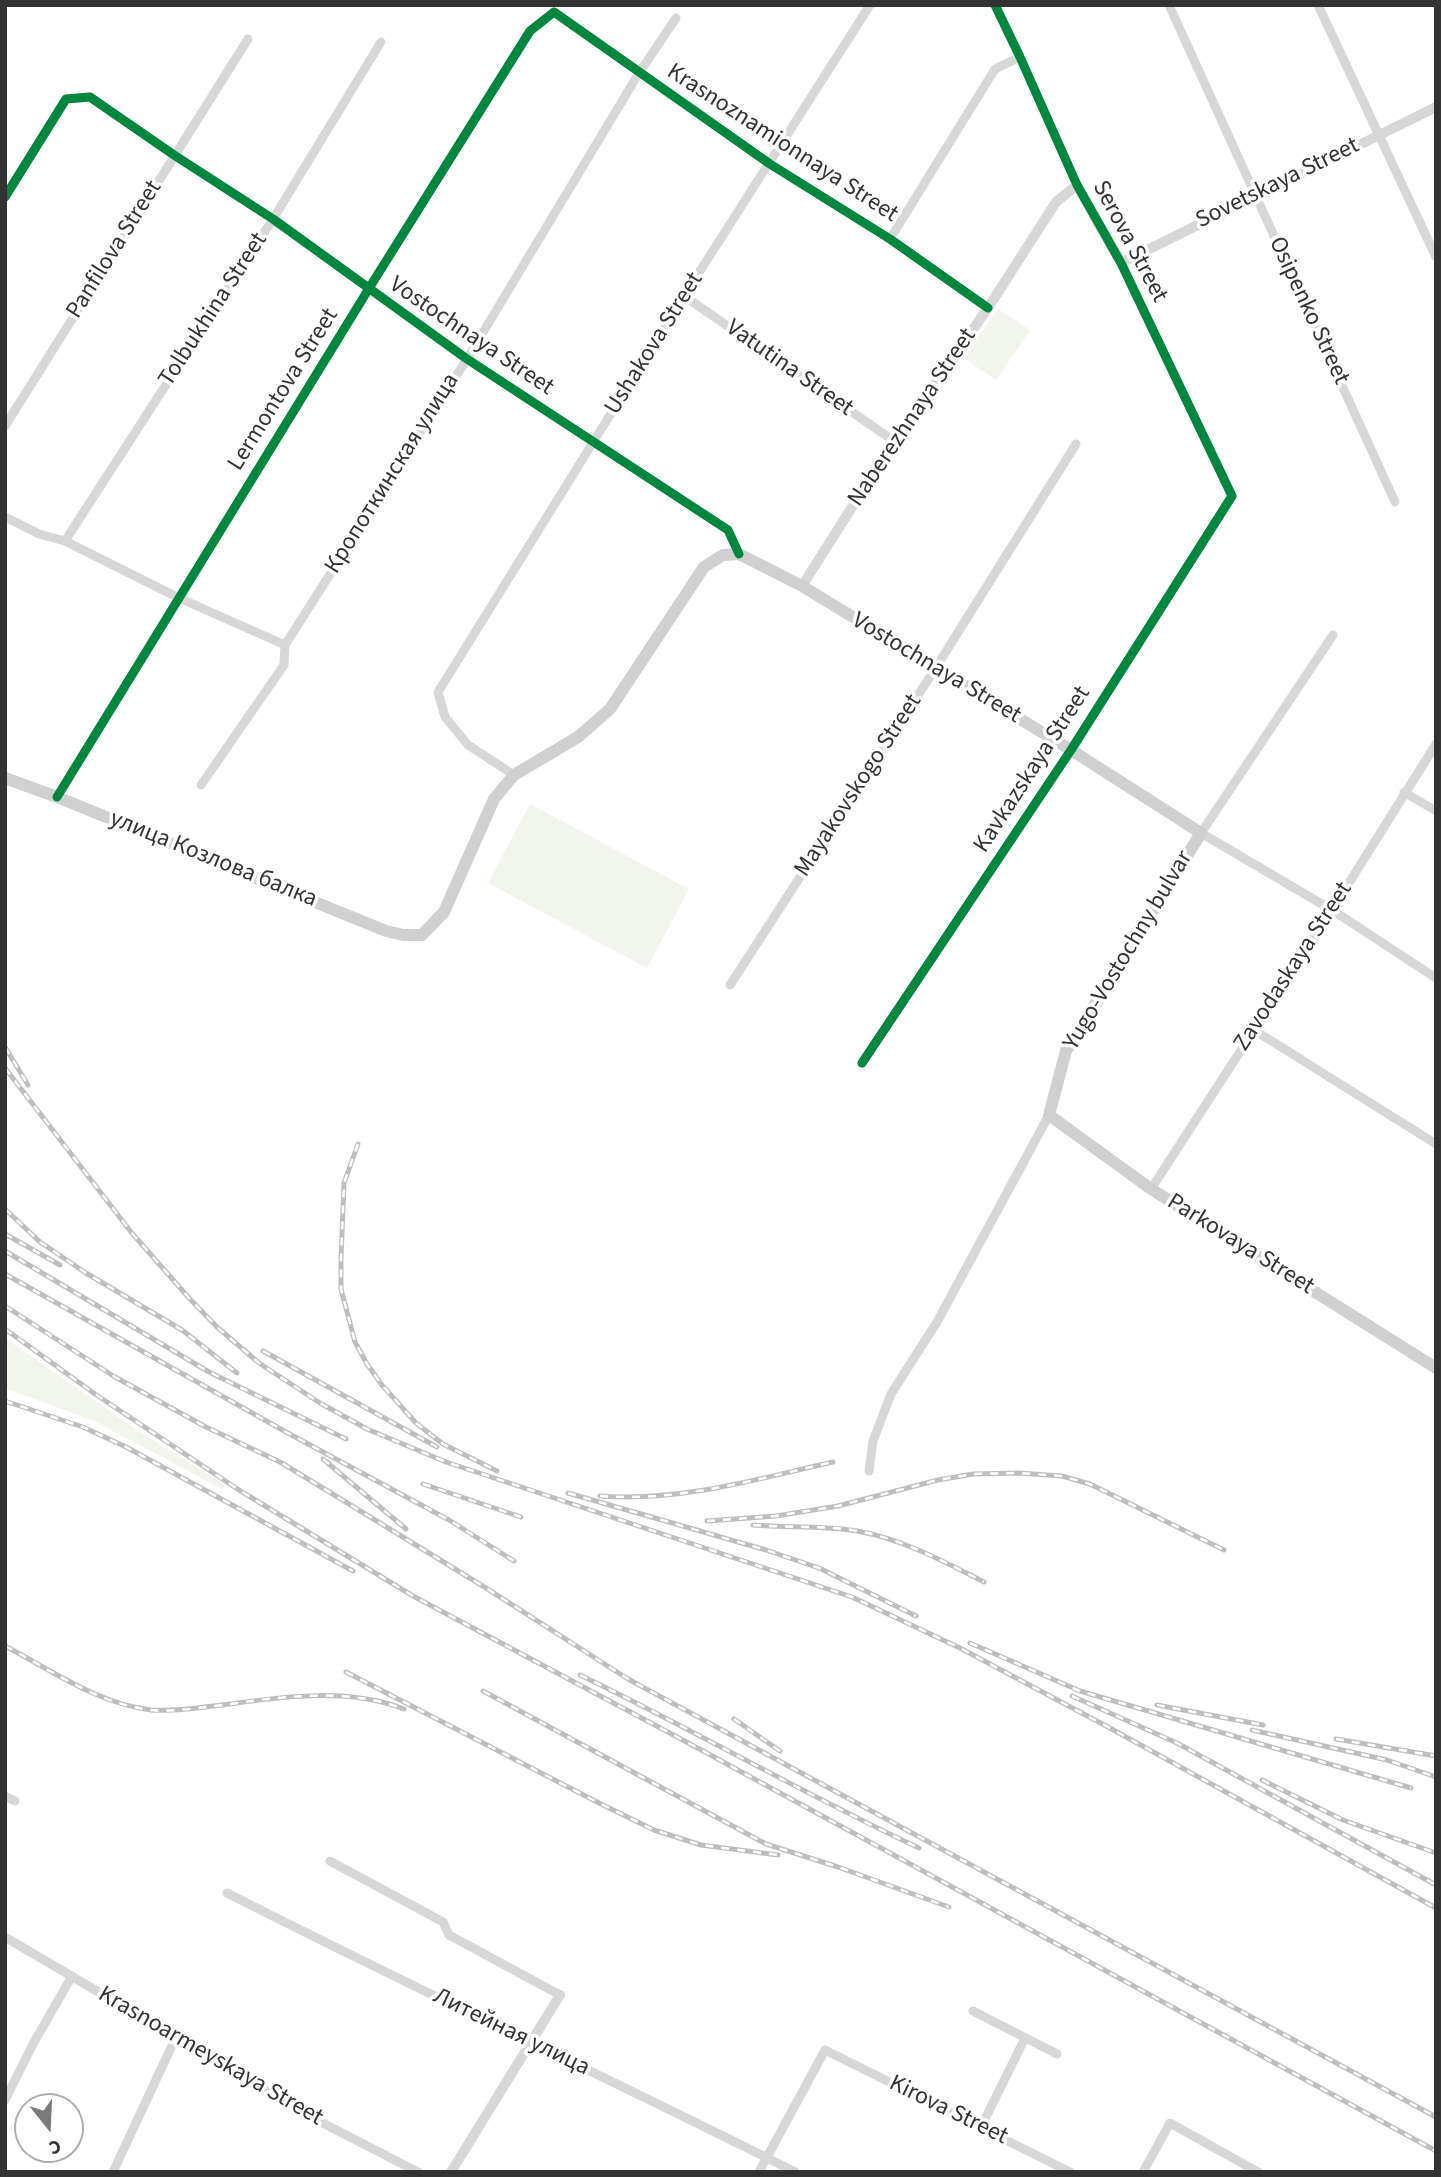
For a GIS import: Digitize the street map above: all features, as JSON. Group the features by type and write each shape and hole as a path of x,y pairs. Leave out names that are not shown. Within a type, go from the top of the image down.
{"main road":[{"name":"Vostochnaya Street","path":"739,554 802,586 1071,750 1201,833"},
{"path":"514,775 578,737 610,709 704,567 723,555 739,554"},
{"name":"улица Козлова балка","path":"5,778 386,931 422,935 444,912 494,799 514,775"},
{"name":"Yugo-Vostochny bulvar","path":"1049,1115 1066,1051 1201,833"},
{"name":"Parkovaya Street","path":"1049,1115 1150,1189 1436,1368"}],"street":[{"name":"Ushakova Street","path":"514,775 468,745 445,717 438,692 684,296 870,5"},
{"name":"Serova Street","path":"995,5 1077,185 1121,262 1232,496"},
{"name":"Osipenko Street","path":"1170,5 1395,502"},
{"path":"1318,5 1436,257"},
{"name":"Krasnoznamionnaya Street","path":"554,12 770,164 890,239 988,307"},
{"name":"Lermontova Street","path":"57,797 530,31 554,12"},
{"name":"Кропоткинская улица","path":"201,785 284,665 285,645 467,359 639,72 676,18"},
{"name":"Panfilova Street","path":"5,426 248,39"},
{"name":"Tolbukhina Street","path":"65,541 273,219 381,42"},
{"path":"890,239 995,69 1020,57"},
{"name":"Vostochnaya Street","path":"5,197 66,99 90,97 273,219 467,359 728,530 739,554"},
{"name":"Sovetskaya Street","path":"1121,262 1436,107"},
{"name":"Naberezhnaya Street","path":"802,586 894,442 988,307 1056,202 1077,185"},
{"name":"Vatutina Street","path":"684,296 894,442"},
{"name":"Mayakovskogo Street","path":"730,985 935,669 1076,444"},
{"name":"Kavkazskaya Street","path":"862,1063 1071,750 1232,496"},
{"path":"5,517 39,534 65,541 179,598 285,645"},
{"name":"Yugo-Vostochny bulvar","path":"1201,833 1333,635"},
{"name":"Zavodaskaya Street","path":"1150,1189 1332,910 1436,744"},
{"path":"1404,792 1436,811"},
{"name":"Vostochnaya Street","path":"1201,833 1332,910 1436,978"},
{"path":"1254,1030 1436,1144"},
{"name":"Yugo-Vostochny bulvar","path":"869,1471 873,1441 891,1394 937,1322 1049,1115"},
{"path":"5,1796 15,1801"},
{"path":"330,1861 443,1922 449,1935 560,1995 451,2172"},
{"name":"Литейная улица","path":"227,1894 795,2172"},
{"name":"Krasnoarmeyskaya Street","path":"5,1937 309,2116 418,2172"},
{"path":"5,2100 72,1976"},
{"path":"973,2011 1057,2054"},
{"path":"113,2172 176,2036"},
{"path":"981,2127 1024,2038"},
{"name":"Kirova Street","path":"768,2157 825,2050 1070,2172"},
{"path":"1143,2172 1170,2123 1258,2172"},
{"path":"759,2172 768,2157"}],"shaded area":[{"path":"998,309 1030,330 996,380 964,358"},
{"path":"530,804 689,889 647,968 488,883"},
{"path":"5,1338 137,1430 225,1485 222,1489 94,1421 5,1388"}],"railway":[{"path":"5,1047 28,1085"},
{"path":"5,1068 131,1232 189,1298 217,1327 259,1363 320,1403 367,1429 446,1462 852,1597 960,1648 1436,1908"},
{"path":"358,1144 344,1183 341,1258 341,1289 355,1342 382,1385 416,1423 443,1444 497,1471"},
{"path":"5,1209 40,1242 86,1273 182,1330 237,1373"},
{"path":"5,1234 60,1265"},
{"path":"5,1251 209,1372 346,1439"},
{"path":"5,1274 449,1520 514,1561"},
{"path":"5,1306 115,1377 206,1427 280,1462 628,1679 1436,2117"},
{"path":"5,1329 95,1394 239,1490 413,1596 694,1746 1436,2151"},
{"path":"263,1351 437,1447"},
{"path":"5,1401 83,1427 126,1447 353,1571"},
{"path":"323,1459 406,1529"},
{"path":"600,1496 660,1496 718,1488 833,1462"},
{"path":"707,1521 776,1516 838,1506 938,1480 973,1474 1018,1473 1062,1476 1090,1484 1224,1550"},
{"path":"423,1484 521,1517"},
{"path":"568,1493 819,1568 916,1616"},
{"path":"753,1525 831,1528 874,1535 922,1552 984,1582"},
{"path":"970,1643 1080,1691 1411,1788"},
{"path":"5,1646 94,1693 131,1707 180,1710 274,1698 340,1696 383,1702 404,1709"},
{"path":"346,1672 654,1830 701,1845 778,1855"},
{"path":"580,1675 919,1848"},
{"path":"483,1691 766,1844 949,1907"},
{"path":"1072,1696 1177,1743 1436,1885"},
{"path":"1157,1705 1263,1725"},
{"path":"734,1719 780,1751"},
{"path":"1252,1730 1387,1760 1436,1777"},
{"path":"1336,1739 1436,1756"},
{"path":"1262,1780 1343,1820 1436,1853"}],"cycle path":[{"path":"862,1063 1071,750 1232,496 1121,263 1077,185 995,5"},
{"path":"57,797 530,31 554,12 770,164 890,239 988,308"},
{"path":"5,197 66,99 90,97 273,219 467,359 728,530 739,554"}]}
